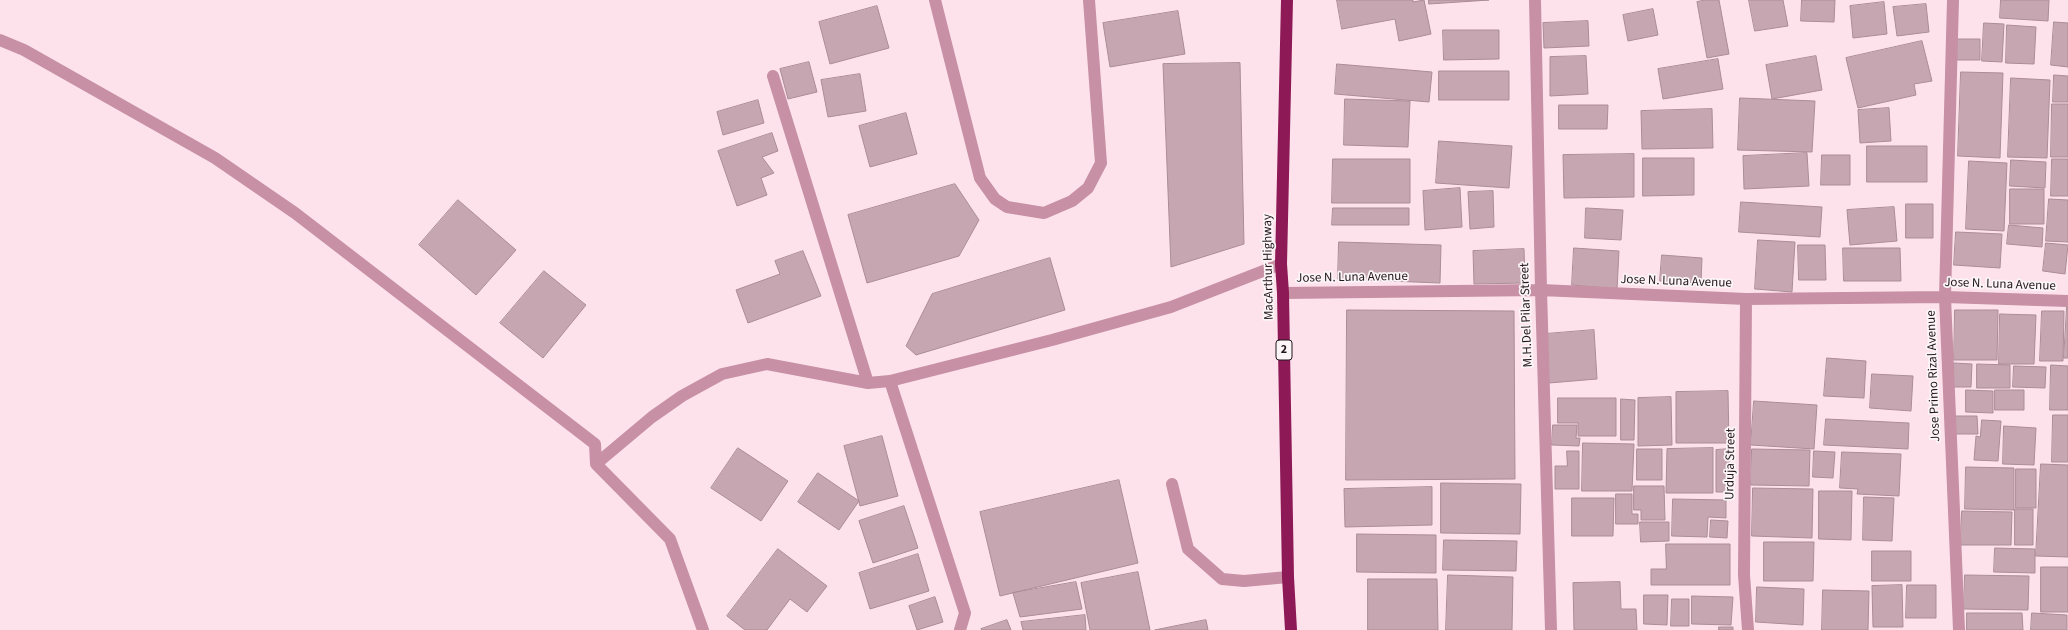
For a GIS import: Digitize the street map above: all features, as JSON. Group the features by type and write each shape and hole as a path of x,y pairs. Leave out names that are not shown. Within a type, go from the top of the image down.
{"highway":[{"name":"MacArthur Highway","path":"1287,0 1281,264 1283,293 1290,630"}],"street":[{"path":"935,0 980,178 995,199 1007,207 1044,213 1072,201 1088,188 1101,163 1089,0"},
{"name":"M.H.Del Pilar Street","path":"1535,0 1540,290 1551,630"},
{"name":"Jose Primo Rizal Avenue","path":"1953,0 1945,297 1959,630"},
{"path":"0,40 24,50 215,158 295,213 594,444 596,464 670,539 703,630"},
{"path":"773,76 868,383"},
{"path":"596,464 652,417 682,396 722,374 767,364 868,383 890,381 1052,340 1171,307 1281,264"},
{"name":"Jose N. Luna Avenue","path":"1283,293 1540,290 1746,299 1945,297 2068,301"},
{"name":"Urduja Street","path":"1746,299 1744,575 1748,630"},
{"path":"890,381 965,613 960,630"},
{"path":"1172,484 1188,549 1222,579 1244,582 1288,577"}],"building":[{"path":"1337,0 1413,0 1413,2 1424,0 1431,34 1399,41 1395,19 1342,29"},
{"path":"1429,0 1489,0 1429,4"},
{"path":"1705,0 1719,0 1729,54 1707,58 1697,2"},
{"path":"1749,0 1783,0 1788,26 1755,31"},
{"path":"1802,0 1835,0 1834,22 1801,21"},
{"path":"2001,0 2049,0 2048,21 2000,18"},
{"path":"1884,2 1887,34 1853,38 1850,6"},
{"path":"1926,4 1929,32 1897,36 1893,7"},
{"path":"877,6 889,48 830,64 819,22"},
{"path":"1653,9 1658,35 1628,41 1623,15"},
{"path":"1178,11 1185,54 1110,67 1103,23"},
{"path":"1588,21 1589,46 1544,48 1543,23"},
{"path":"2054,22 2068,23 2068,67 2051,65"},
{"path":"1984,23 2004,24 2002,62 1982,61"},
{"path":"2007,25 2036,27 2034,64 2006,63"},
{"path":"1443,30 1499,30 1499,59 1444,60"},
{"path":"1957,39 1980,39 1980,60 1957,60"},
{"path":"1922,41 1932,81 1914,84 1916,95 1858,108 1846,58"},
{"path":"1586,56 1588,94 1550,96 1550,57"},
{"path":"1816,56 1822,90 1772,99 1766,65"},
{"path":"1718,59 1723,89 1663,99 1658,69"},
{"path":"809,62 817,92 788,99 780,69"},
{"path":"1240,63 1244,244 1171,267 1163,64"},
{"path":"1337,64 1432,72 1429,102 1335,94"},
{"path":"1439,71 1509,71 1509,100 1439,100"},
{"path":"1961,72 2003,73 2000,158 1958,156"},
{"path":"860,74 866,111 828,117 821,80"},
{"path":"2054,75 2068,76 2068,102 2053,102"},
{"path":"2011,78 2050,80 2047,158 2008,157"},
{"path":"1740,98 1815,101 1812,152 1738,150"},
{"path":"1345,99 1410,101 1408,147 1344,145"},
{"path":"758,100 764,123 723,135 717,112"},
{"path":"2052,104 2068,104 2068,157 2051,157"},
{"path":"1559,105 1608,105 1607,129 1559,129"},
{"path":"1889,108 1891,141 1860,143 1858,110"},
{"path":"1712,109 1713,148 1642,149 1641,111"},
{"path":"906,113 917,154 870,167 859,126"},
{"path":"772,133 778,151 762,157 774,173 761,178 767,195 737,206 718,151"},
{"path":"1439,141 1512,146 1509,188 1436,183"},
{"path":"1867,146 1927,146 1927,182 1867,182"},
{"path":"1807,153 1809,186 1744,189 1743,156"},
{"path":"1634,154 1634,197 1564,198 1563,155"},
{"path":"1822,155 1850,155 1850,185 1821,185"},
{"path":"1643,158 1694,158 1694,195 1643,196"},
{"path":"1333,159 1410,159 1410,203 1332,203"},
{"path":"2052,159 2068,159 2068,196 2051,196"},
{"path":"2011,160 2046,162 2045,188 2010,186"},
{"path":"1969,161 2007,163 2004,231 1966,229"},
{"path":"955,184 979,220 959,256 867,283 848,215"},
{"path":"1460,188 1462,227 1425,230 1423,191"},
{"path":"2010,189 2044,189 2044,224 2010,224"},
{"path":"1493,191 1494,227 1470,229 1468,192"},
{"path":"2049,199 2068,200 2068,242 2046,241"},
{"path":"458,200 516,250 476,295 419,245"},
{"path":"1741,202 1822,207 1820,237 1739,232"},
{"path":"1906,204 1933,204 1933,238 1906,238"},
{"path":"1894,207 1897,241 1850,245 1847,210"},
{"path":"1333,208 1409,208 1409,225 1332,225"},
{"path":"1586,208 1623,210 1621,240 1585,238"},
{"path":"2009,225 2043,228 2042,247 2007,244"},
{"path":"1956,232 2002,234 2000,268 1954,265"},
{"path":"1758,240 1795,242 1792,292 1755,289"},
{"path":"1339,242 1441,245 1440,283 1338,279"},
{"path":"2046,243 2068,245 2065,274 2043,271"},
{"path":"1798,245 1825,245 1826,280 1799,280"},
{"path":"1574,248 1619,251 1617,289 1572,285"},
{"path":"1843,248 1900,248 1901,281 1844,281"},
{"path":"1524,249 1525,283 1474,284 1473,251"},
{"path":"803,251 821,296 748,323 736,290 780,274 775,261"},
{"path":"1662,255 1702,258 1701,283 1660,281"},
{"path":"1050,258 1065,310 916,355 906,346 932,294"},
{"path":"544,271 586,305 543,358 500,323"},
{"path":"2067,307 2068,358 2064,358"},
{"path":"1347,310 1514,311 1515,479 1346,480"},
{"path":"1955,310 1998,310 1997,360 1954,360"},
{"path":"2042,311 2064,311 2063,361 2040,361"},
{"path":"2000,314 2036,315 2034,364 1999,364"},
{"path":"1594,330 1597,379 1549,383 1545,334"},
{"path":"1827,358 1866,361 1864,398 1824,396"},
{"path":"1954,363 1972,364 1971,387 1953,387"},
{"path":"1977,364 2010,365 2010,388 1977,388"},
{"path":"2051,365 2068,366 2068,410 2050,410"},
{"path":"2014,366 2046,367 2045,388 2013,387"},
{"path":"1872,374 1913,376 1911,411 1870,408"},
{"path":"1966,390 1993,391 1993,413 1966,412"},
{"path":"1995,390 2024,390 2024,410 1995,410"},
{"path":"1728,391 1729,443 1676,443 1676,392"},
{"path":"1671,397 1672,445 1638,446 1638,398"},
{"path":"1558,398 1616,398 1616,436 1578,436 1578,423 1558,423"},
{"path":"1621,399 1635,400 1634,440 1621,440"},
{"path":"1754,401 1817,405 1814,449 1751,445"},
{"path":"2053,415 2068,415 2068,462 2052,462"},
{"path":"1955,416 1977,416 1978,434 1955,434"},
{"path":"1826,419 1909,423 1908,449 1824,445"},
{"path":"1982,420 2001,421 1998,461 1974,460 1976,436 1980,437"},
{"path":"1553,425 1577,425 1576,438 1580,438 1579,446 1552,445"},
{"path":"2004,426 2036,428 2034,465 2003,464"},
{"path":"882,436 898,496 860,506 844,446"},
{"path":"1583,443 1634,444 1632,491 1582,491"},
{"path":"738,448 788,481 761,521 711,488"},
{"path":"1713,448 1713,493 1666,493 1667,449"},
{"path":"1637,449 1662,449 1662,480 1637,480"},
{"path":"1729,449 1729,492 1716,492 1716,450"},
{"path":"1752,449 1810,450 1809,486 1751,485"},
{"path":"1567,451 1579,451 1579,489 1555,489 1555,466 1567,466"},
{"path":"1814,451 1835,452 1833,478 1813,477"},
{"path":"1842,452 1901,454 1899,496 1857,494 1858,489 1840,488"},
{"path":"2041,464 2068,465 2068,557 2036,556"},
{"path":"1966,467 2014,468 2014,510 1965,509"},
{"path":"2016,469 2036,469 2036,508 2016,508"},
{"path":"818,473 859,501 839,530 798,502"},
{"path":"1119,480 1138,563 1000,596 980,512"},
{"path":"1441,483 1521,484 1520,534 1441,533"},
{"path":"1634,486 1664,486 1665,520 1641,520 1641,510 1634,510"},
{"path":"1432,487 1432,525 1345,527 1344,489"},
{"path":"1753,488 1813,489 1812,538 1752,536"},
{"path":"1819,491 1852,491 1851,540 1819,539"},
{"path":"1616,494 1632,494 1632,514 1638,514 1638,524 1616,524"},
{"path":"1864,497 1894,498 1892,541 1863,540"},
{"path":"1572,498 1614,498 1613,536 1572,536"},
{"path":"1673,499 1726,500 1726,518 1708,517 1707,537 1672,536"},
{"path":"904,506 918,548 873,563 859,521"},
{"path":"2015,509 2033,509 2033,545 2015,545"},
{"path":"1962,511 2012,512 2011,545 1961,545"},
{"path":"1711,520 1728,521 1727,538 1710,537"},
{"path":"1640,522 1669,522 1669,541 1641,542"},
{"path":"1357,534 1436,535 1436,573 1357,572"},
{"path":"1444,540 1517,541 1516,571 1443,570"},
{"path":"1764,542 1814,542 1813,581 1764,581"},
{"path":"1666,544 1730,544 1730,585 1651,585 1651,569 1666,569"},
{"path":"1995,548 2035,549 2035,573 1994,572"},
{"path":"778,549 827,586 807,612 790,599 767,630 745,630 727,616"},
{"path":"1872,551 1911,551 1911,581 1872,581"},
{"path":"918,554 929,591 870,609 859,573"},
{"path":"2041,567 2068,567 2068,612 2041,612"},
{"path":"1138,572 1150,630 1090,630 1081,583"},
{"path":"1448,575 1513,577 1512,630 1446,630"},
{"path":"1965,575 2029,576 2028,610 1964,609"},
{"path":"1368,579 1437,579 1438,630 1368,630"},
{"path":"1076,582 1082,609 1020,617 1013,593"},
{"path":"1620,582 1621,609 1636,609 1637,630 1574,630 1573,583"},
{"path":"1902,585 1903,627 1873,627 1872,586"},
{"path":"1907,585 1936,585 1936,618 1906,618"},
{"path":"1757,587 1804,589 1803,625 1756,622"},
{"path":"1823,590 1869,591 1868,630 1822,630"},
{"path":"1644,595 1668,595 1667,625 1644,624"},
{"path":"1692,596 1733,597 1731,625 1692,624"},
{"path":"935,597 943,622 917,630 909,606"},
{"path":"1672,599 1689,599 1689,626 1671,626"},
{"path":"1967,613 2022,613 2023,630 1967,630"},
{"path":"2032,613 2067,615 2067,630 2031,630"},
{"path":"1085,615 1086,630 1023,630 1021,622"},
{"path":"1007,620 1011,630 981,629"},
{"path":"1206,620 1208,630 1155,630"},
{"path":"1719,627 1733,627 1733,630 1719,630"}]}
